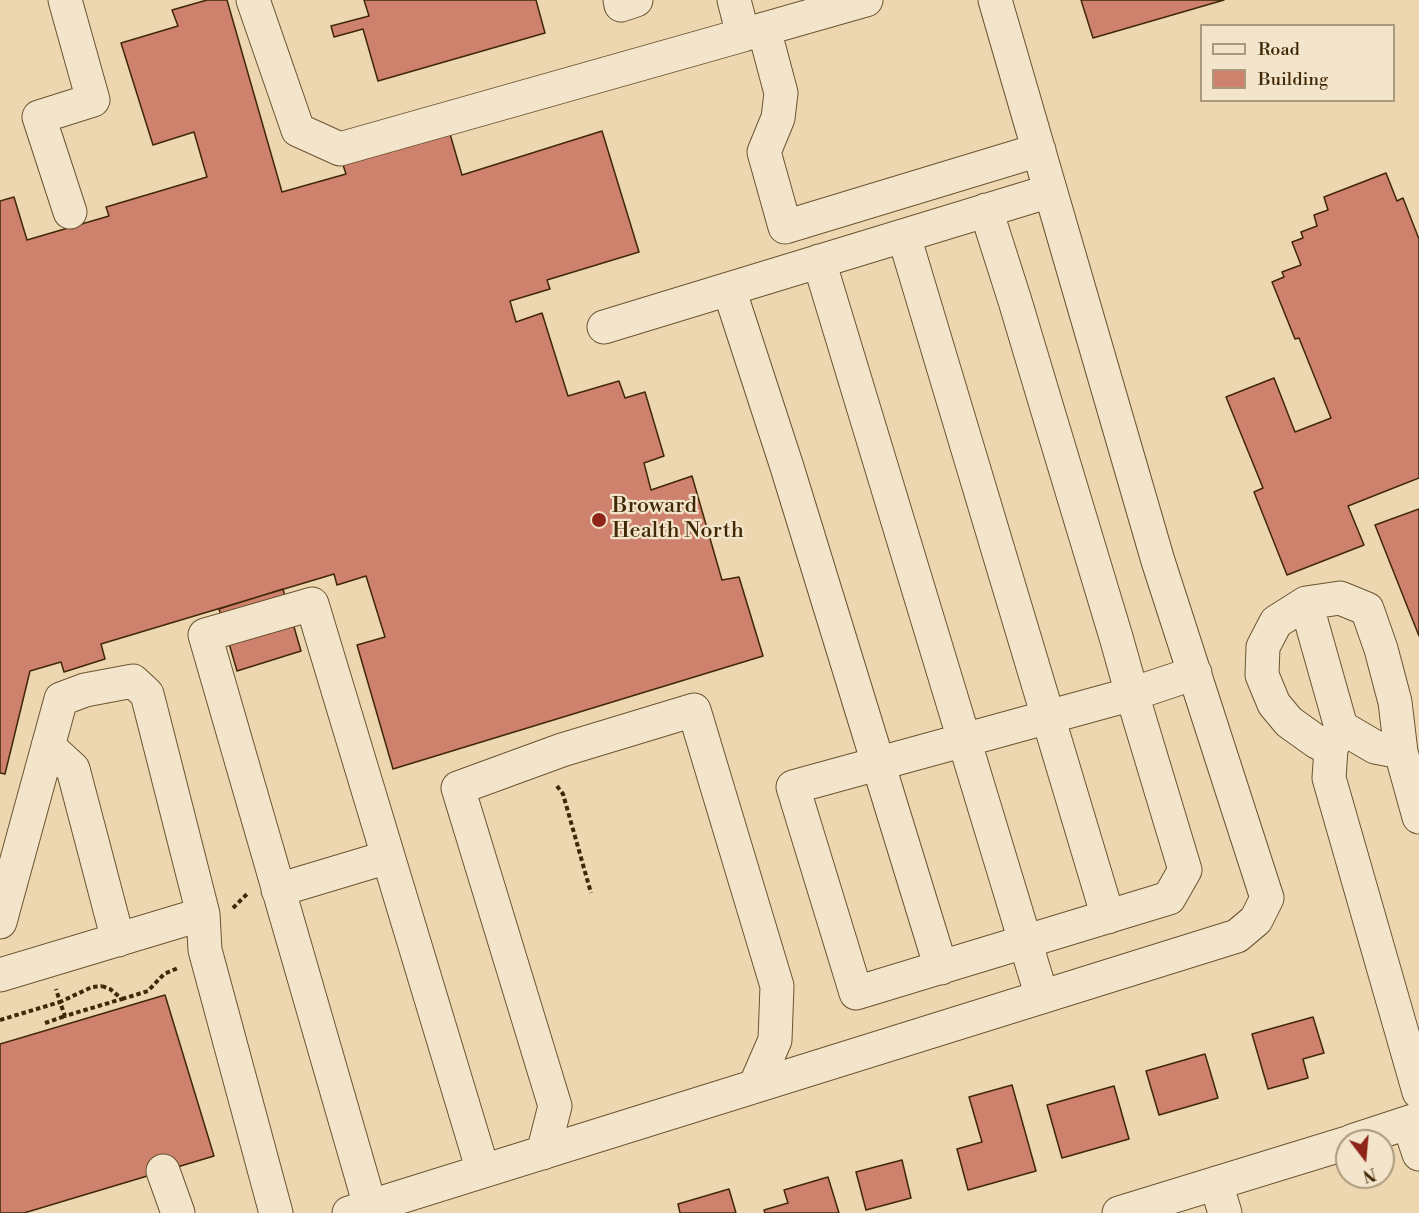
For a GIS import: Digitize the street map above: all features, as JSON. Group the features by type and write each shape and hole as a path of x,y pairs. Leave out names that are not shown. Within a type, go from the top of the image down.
{"street":[{"path":"65,0 93,100 39,117 69,212"},
{"path":"253,0 297,130 340,149 754,32 824,6 866,0"},
{"path":"620,0 621,4 636,0"},
{"path":"734,0 754,32 781,93 778,118 764,152 785,227 1039,150"},
{"path":"483,1172 312,604 205,635 278,890 360,1210 483,1172 755,1086 1237,936 1256,920 1267,898 1158,561 995,0"},
{"path":"604,327 1050,191"},
{"path":"986,210 1132,694 1185,870 1169,898 856,993 793,787 1132,694 1195,673"},
{"path":"904,236 1108,917"},
{"path":"819,261 1042,997"},
{"path":"729,289 787,467 941,968"},
{"path":"1401,752 1336,738 1317,742 1289,722 1274,704 1262,675 1263,647 1276,622 1306,603 1340,598 1366,609 1381,649 1395,702 1401,752 1419,817"},
{"path":"1306,603 1336,738 1329,778 1419,1092"},
{"path":"0,922 61,699 84,690 133,681 147,694 203,914 205,950 276,1213"},
{"path":"543,1153 555,1106 458,788 538,759 694,710 777,986 775,1040 755,1086"},
{"path":"48,746 73,769 118,940"},
{"path":"278,890 388,857"},
{"path":"0,975 203,914"},
{"path":"1389,1129 1414,1121 1419,1154"},
{"path":"1119,1213 1220,1198 1335,1148"},
{"path":"164,1171 178,1213"}],"path":[{"path":"538,759 563,794 591,893"},
{"path":"48,960 65,1016"},
{"path":"0,1020 60,1002 92,987 110,989 122,999 45,1023"}],"building":[{"path":"207,0 227,0 282,192 346,174 343,165 450,134 462,175 602,131 639,252 547,280 550,289 510,301 516,322 542,313 568,396 619,381 625,398 645,392 664,456 644,463 651,490 692,476 722,580 739,577 763,656 393,769 357,645 385,637 366,576 337,585 334,574 101,644 105,659 64,672 61,662 30,671 5,774 0,773 0,201 14,197 27,240 109,216 106,207 207,177 194,132 153,145 121,43 178,26 172,10"},
{"path":"364,0 536,0 545,33 378,81 363,29 334,37 331,26 369,16"},
{"path":"1081,0 1224,0 1093,38"},
{"path":"1386,173 1397,201 1403,198 1419,239 1419,478 1348,506 1364,545 1287,575 1254,492 1263,488 1226,397 1274,378 1295,432 1331,418 1299,338 1295,339 1272,282 1284,277 1282,272 1301,265 1292,242 1303,238 1301,232 1317,226 1314,215 1328,210 1324,197"},
{"path":"1419,509 1419,636 1375,525"},
{"path":"283,589 301,651 237,671 219,609"},
{"path":"165,995 214,1156 24,1213 0,1213 0,1044"},
{"path":"1313,1017 1324,1053 1303,1059 1308,1078 1268,1089 1252,1034"},
{"path":"1205,1054 1218,1098 1159,1115 1146,1071"},
{"path":"1012,1085 1036,1171 968,1190 957,1149 982,1142 969,1097"},
{"path":"1114,1086 1129,1139 1062,1158 1047,1105"},
{"path":"902,1160 911,1198 866,1210 856,1172"},
{"path":"828,1177 839,1213 765,1213 764,1210 788,1203 784,1190"},
{"path":"729,1189 736,1213 680,1213 678,1204"}],"place":[{"name":"Broward Health North","path":"599,520"}]}
